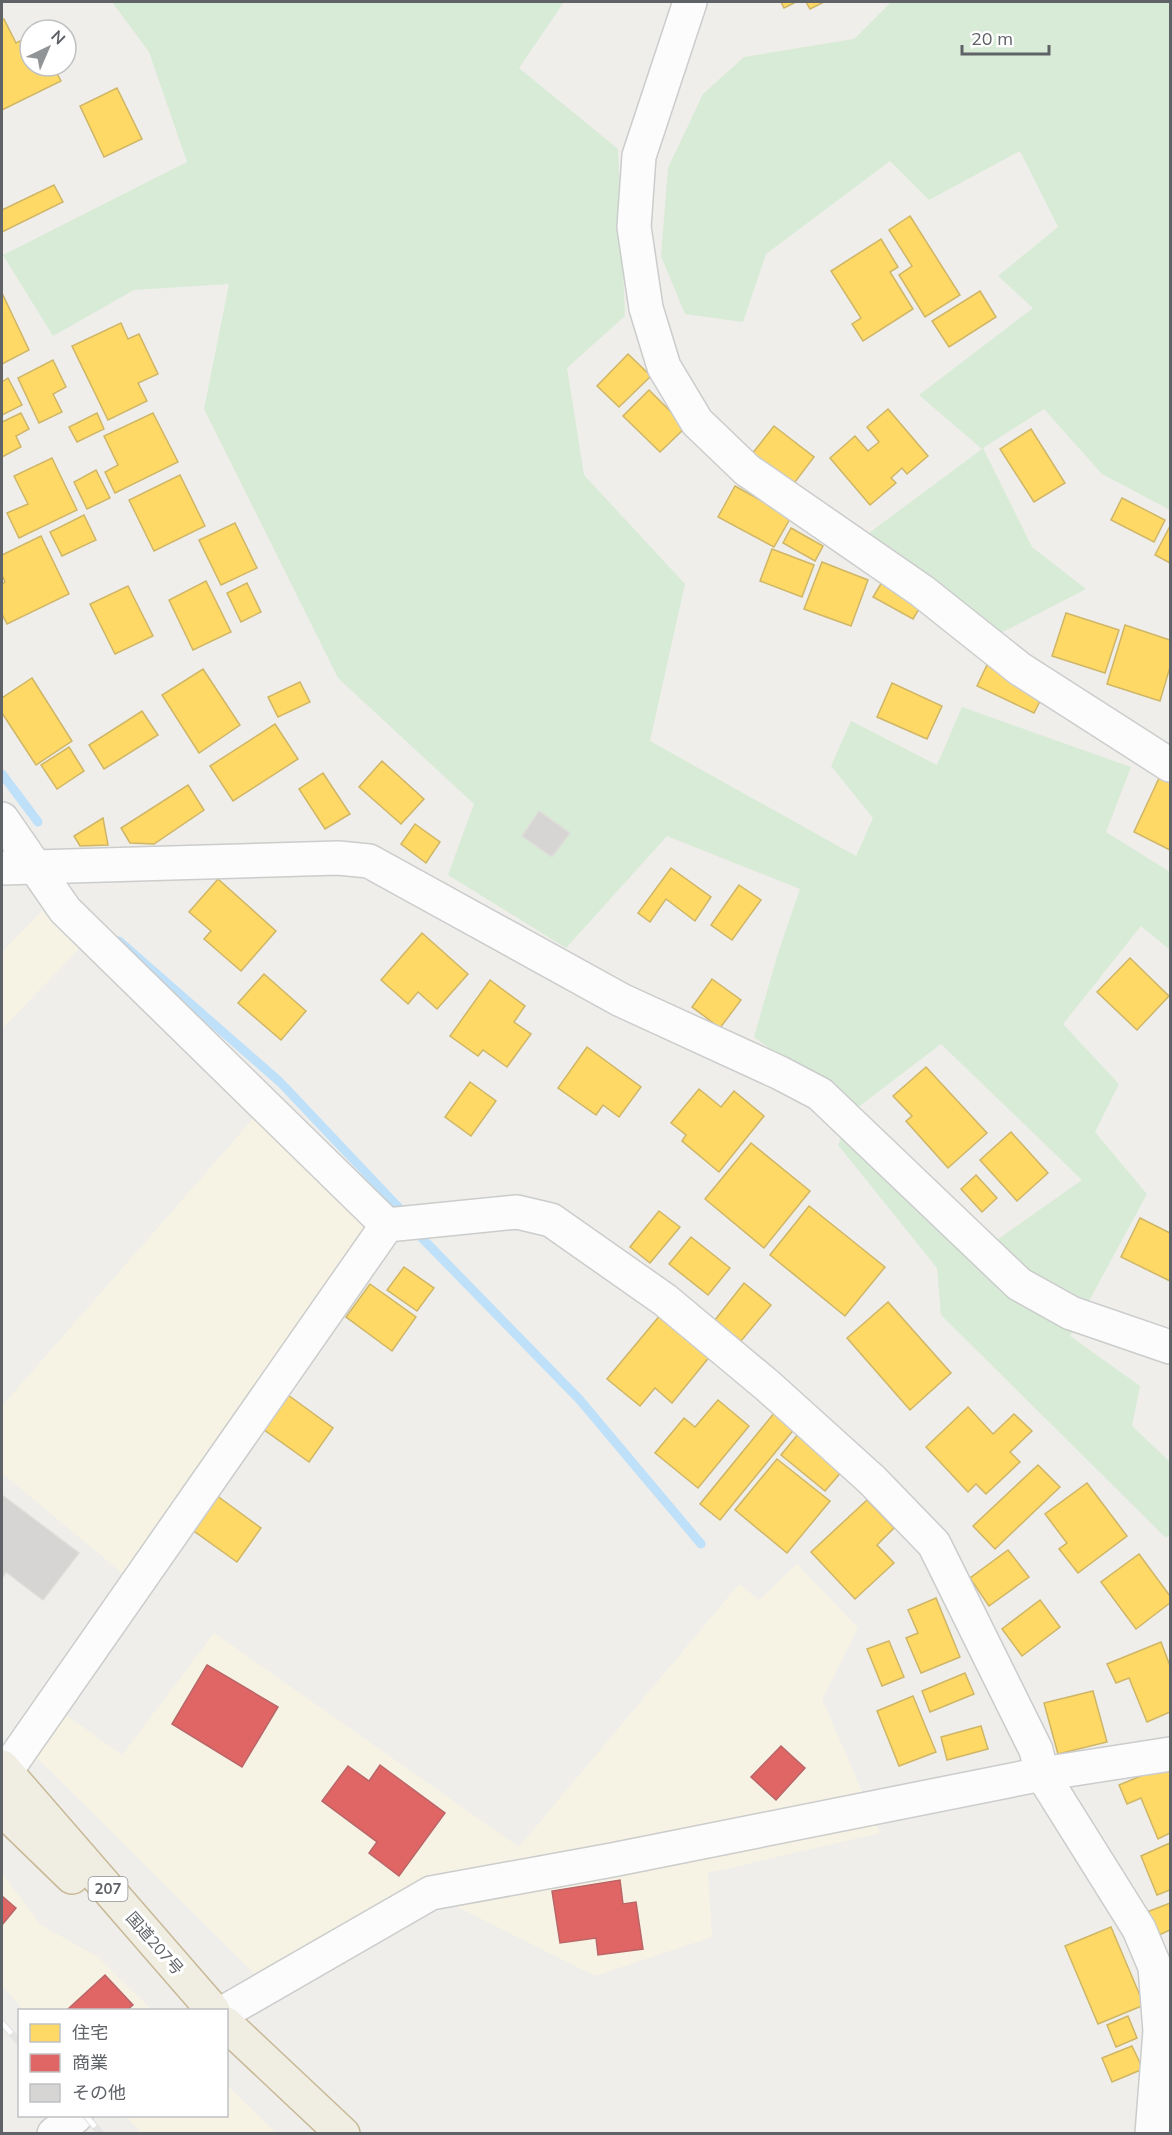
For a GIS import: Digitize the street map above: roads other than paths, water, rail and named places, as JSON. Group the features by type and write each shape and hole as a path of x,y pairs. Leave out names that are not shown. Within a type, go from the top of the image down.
{"highway":[{"name":"国道207号","path":"4,1769 212,2009"},
{"name":"国道207号","path":"2,1809 212,2009"},
{"path":"228,2026 343,2133"}],"street":[{"path":"690,2 639,156 634,227 646,308 664,367 697,422 747,470 922,591 1020,669 1170,765"},
{"path":"2,819 65,910 387,1225"},
{"path":"2,868 339,858 369,861 621,1000 780,1073 820,1094 1019,1284 1071,1313 1170,1347"},
{"path":"4,1769 387,1225 517,1212 551,1220 665,1300 759,1378 872,1480 934,1544 1036,1750 1042,1774 1139,1929 1155,1967 1161,2031 1152,2133"},
{"path":"228,2010 431,1893 1042,1774 1170,1755"},
{"path":"54,2133 74,2117"}],"waterway":[{"path":"2,774 38,822"},
{"path":"119,941 280,1082 403,1212"},
{"path":"419,1235 579,1399 701,1544"}],"railway":[{"path":"2,2023 18,2041"},
{"path":"87,2117 101,2134"}]}
